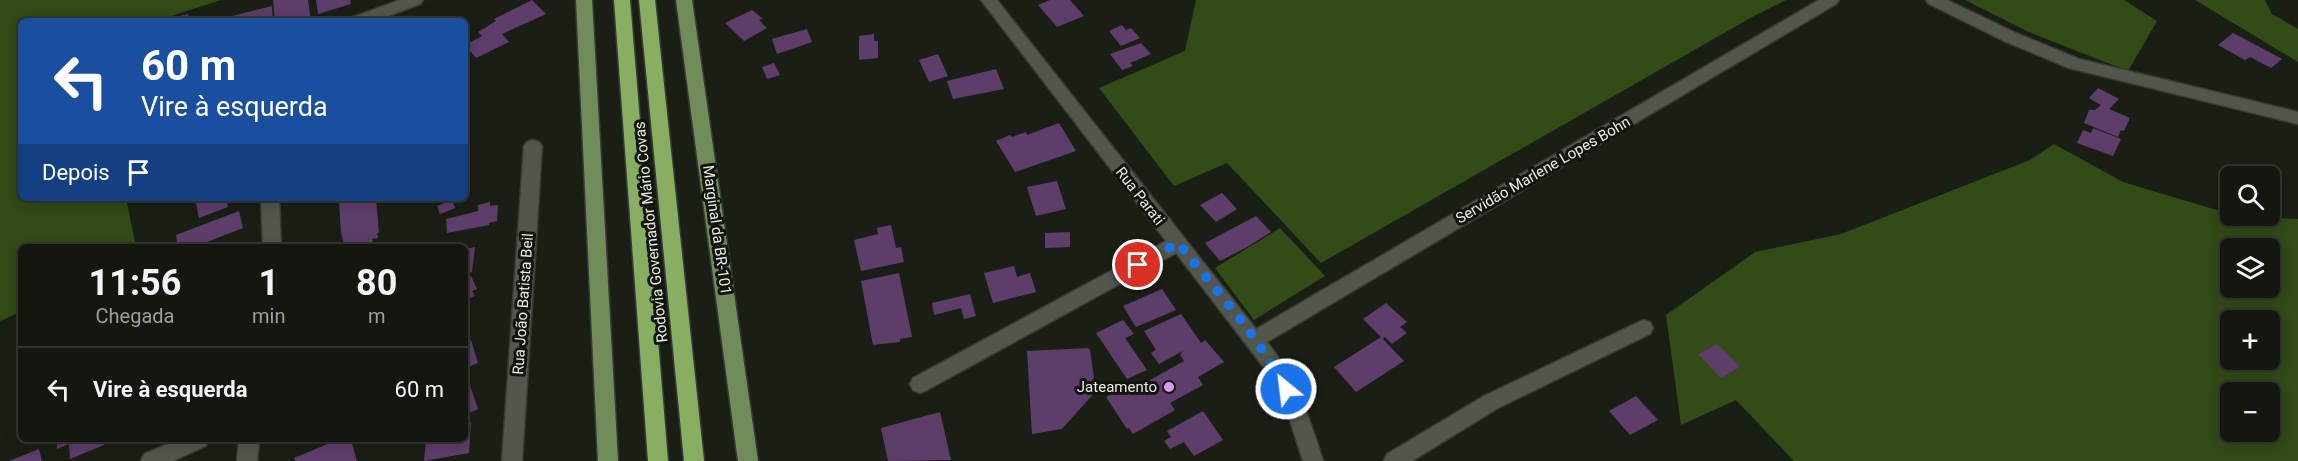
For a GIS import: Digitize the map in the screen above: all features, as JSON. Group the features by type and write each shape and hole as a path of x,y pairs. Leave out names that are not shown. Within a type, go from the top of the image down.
{"highway":[{"name":"Rodovia Governador Mário Covas","path":"621,0 658,461"},
{"name":"Rodovia Governador Mário Covas","path":"647,0 694,461"}],"main road":[{"path":"584,0 608,461"},
{"name":"Marginal da BR-101","path":"684,0 748,461"}],"street":[{"path":"367,18 416,0"},
{"name":"Rua Parati","path":"988,0 1272,363 1297,410 1313,461"},
{"name":"Servidão Marlene Lopes Bohn","path":"1255,339 1832,0"},
{"path":"1934,0 2010,38 2075,64 2298,118"},
{"name":"Rua João Batista Beil","path":"512,461 533,146"},
{"path":"270,201 272,244"},
{"path":"920,384 1178,243"},
{"path":"1394,461 1491,402 1643,328"},
{"path":"151,461 194,442"},
{"path":"247,461 249,442"}],"green space":[{"path":"0,0 221,0 164,18 18,18 18,201 127,201 135,244 18,244 18,313 0,321"},
{"path":"1196,0 1786,0 1752,17 1321,263 1227,163 1174,186 1099,88 1185,51"},
{"path":"1965,0 2124,0 2157,21 2128,71 2029,32"},
{"path":"2195,0 2265,0 2272,14 2298,29 2298,62"},
{"path":"2054,144 2123,182 2220,211 2220,226 2280,226 2280,218 2298,219 2298,461 1794,461 1736,400 1681,425 1666,315 1755,252 1841,234 2030,160"},
{"path":"1280,228 1325,276 1254,320 1215,268"}],"building":[{"path":"273,0 308,0 311,18 275,18"},
{"path":"316,0 350,0 351,4 318,14"},
{"path":"532,0 546,14 502,34 509,42 476,58 468,49 468,43 482,36 478,32 496,21 494,19"},
{"path":"1050,0 1070,0 1084,16 1057,27 1038,5"},
{"path":"272,6 273,18 232,18 232,16"},
{"path":"752,10 763,19 759,20 767,28 744,41 725,23"},
{"path":"188,14 188,18 172,18"},
{"path":"1122,25 1126,30 1131,28 1140,38 1121,46 1109,31"},
{"path":"807,29 812,42 777,54 772,39"},
{"path":"2233,33 2282,59 2271,68 2250,57 2245,60 2218,45"},
{"path":"874,34 874,41 878,41 878,58 859,60 859,36"},
{"path":"1141,43 1151,54 1130,63 1133,66 1122,70 1110,54"},
{"path":"938,54 948,76 929,82 919,60"},
{"path":"774,63 780,75 767,79 762,67"},
{"path":"996,69 1004,89 953,99 947,81"},
{"path":"2098,88 2119,99 2109,109 2130,118 2124,131 2121,130 2118,137 2084,123 2089,110 2095,110 2101,105 2089,98"},
{"path":"1059,123 1076,151 1015,172 996,141 1010,135 1012,137 1026,132 1027,135"},
{"path":"2093,128 2121,139 2113,156 2077,143 2083,130 2091,133"},
{"path":"1057,181 1066,209 1036,216 1027,187"},
{"path":"1222,193 1237,209 1216,222 1200,205"},
{"path":"196,201 227,201 228,207 199,218"},
{"path":"339,201 376,201 379,233 377,233 378,238 372,239 373,243 344,244"},
{"path":"452,201 455,208 440,214 437,206"},
{"path":"490,202 490,206 498,205 497,221 489,225 447,233 446,219 478,211 478,205"},
{"path":"239,211 243,228 202,244 177,244 176,235"},
{"path":"1256,216 1271,232 1247,247 1220,261 1205,243"},
{"path":"891,225 896,248 901,247 904,262 861,271 854,240 878,234 877,228"},
{"path":"1070,232 1070,247 1045,248 1045,233"},
{"path":"475,247 472,272 468,273 468,248"},
{"path":"1014,266 1017,277 1030,273 1036,292 993,303 984,273"},
{"path":"899,273 912,337 900,339 900,342 873,345 861,281"},
{"path":"471,276 477,289 472,291 475,296 468,299 468,278"},
{"path":"1162,289 1176,310 1136,327 1123,306"},
{"path":"970,294 976,316 964,319 961,308 934,315 932,303"},
{"path":"1386,303 1407,322 1400,327 1407,333 1392,344 1385,337 1383,339 1404,361 1356,392 1334,367 1381,337 1363,319"},
{"name":"Jateamento","path":"1181,314 1201,343 1205,340 1224,362 1198,377 1203,385 1170,403 1175,410 1133,434 1129,428 1127,429 1106,397 1121,388 1125,394 1184,361 1180,355 1183,351 1159,364 1151,353 1156,350 1144,331"},
{"path":"1123,320 1134,334 1125,338 1147,370 1127,379 1096,333"},
{"path":"471,340 478,363 468,367 468,342"},
{"path":"1717,344 1740,367 1721,378 1698,354"},
{"path":"1088,348 1096,391 1062,429 1032,434 1027,351"},
{"path":"468,380 478,409 468,414"},
{"path":"1636,396 1658,420 1630,435 1609,411"},
{"path":"1203,411 1223,440 1194,456 1184,442 1170,449 1164,441 1171,437 1167,431"},
{"path":"940,412 951,460 888,461 881,428"},
{"path":"471,422 469,453 424,461 426,442 468,442 468,423"},
{"path":"57,442 104,442 104,445 70,459 69,444 57,449"},
{"path":"332,442 352,442 357,461 295,461 294,458"},
{"path":"39,449 42,461 9,461"}],"place":[{"name":"Jateamento","path":"1169,387"}],"route":[{"path":"1138,265 1178,243 1255,339 1272,363 1286,389"}]}
